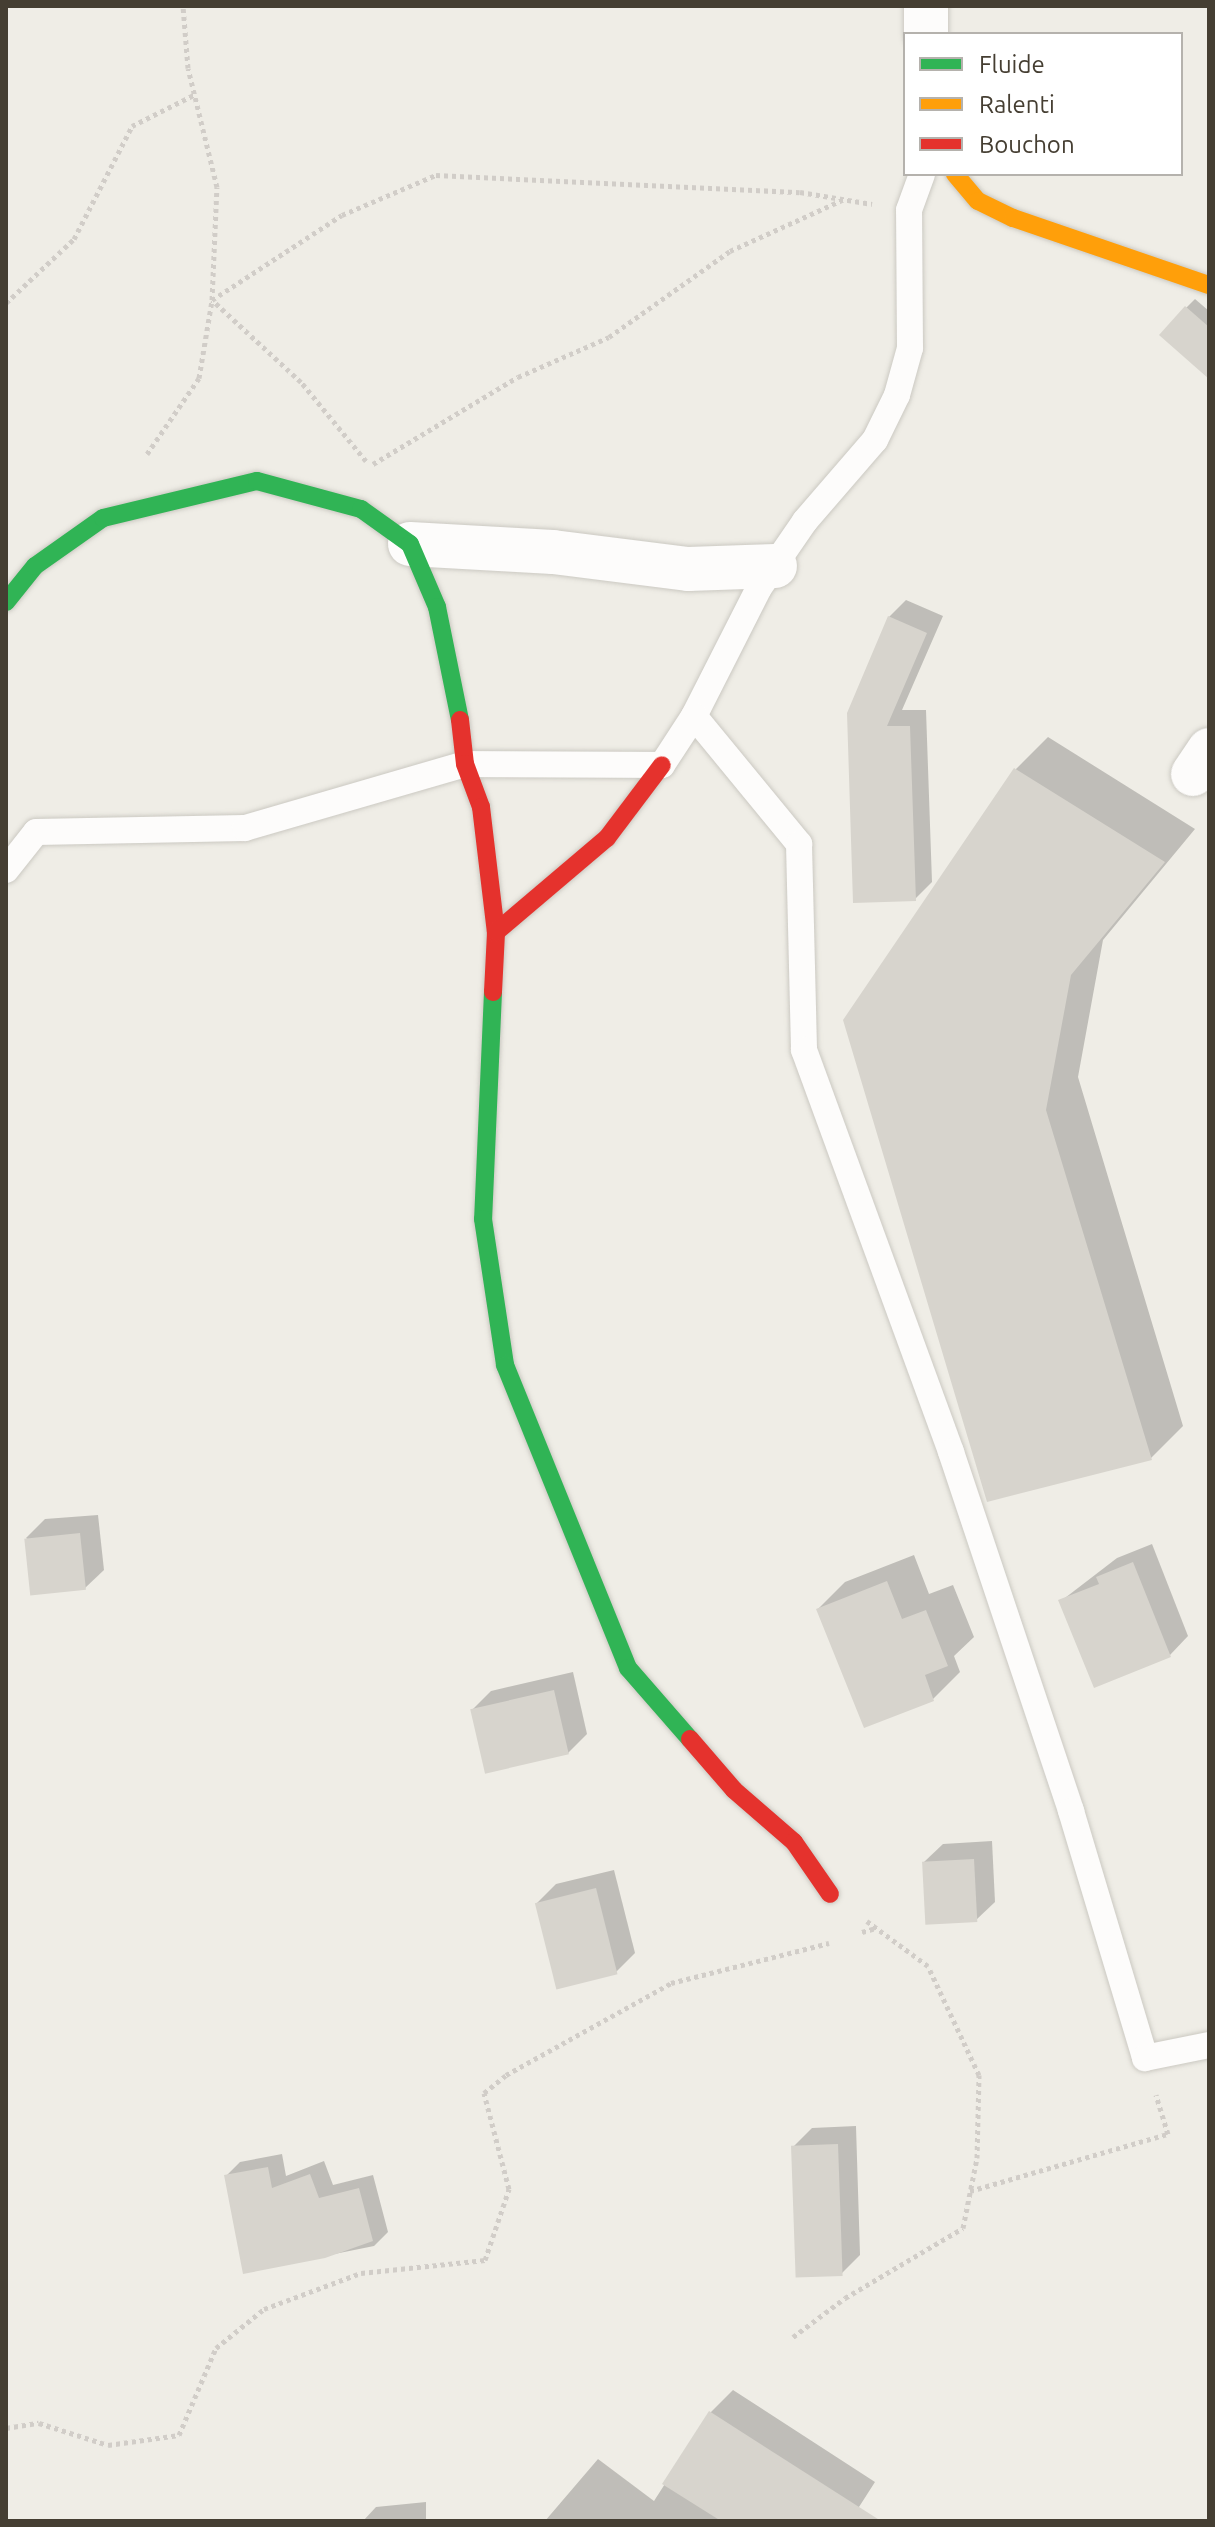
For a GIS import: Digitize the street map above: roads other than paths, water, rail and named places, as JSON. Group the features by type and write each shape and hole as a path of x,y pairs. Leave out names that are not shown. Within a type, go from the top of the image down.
{"street":[{"path":"926,6 926,32"},
{"path":"957,176 978,201 1013,218 1209,285"},
{"path":"6,602 35,566 103,518 257,481 361,509 410,544 437,607 455,680 465,764 481,807 496,932 483,1219 505,1365 628,1668 734,1790 794,1842 830,1894"},
{"path":"410,544 553,552 688,569 775,566"},
{"path":"496,932 607,838 662,765"}],"lane":[{"path":"6,870 36,832 245,828 465,764 662,765 694,716 775,566 805,521 875,440 897,395 910,348 909,210 921,176"},
{"path":"694,716 799,844 804,1050 951,1452 1071,1811 1145,2058 1209,2045"}]}
